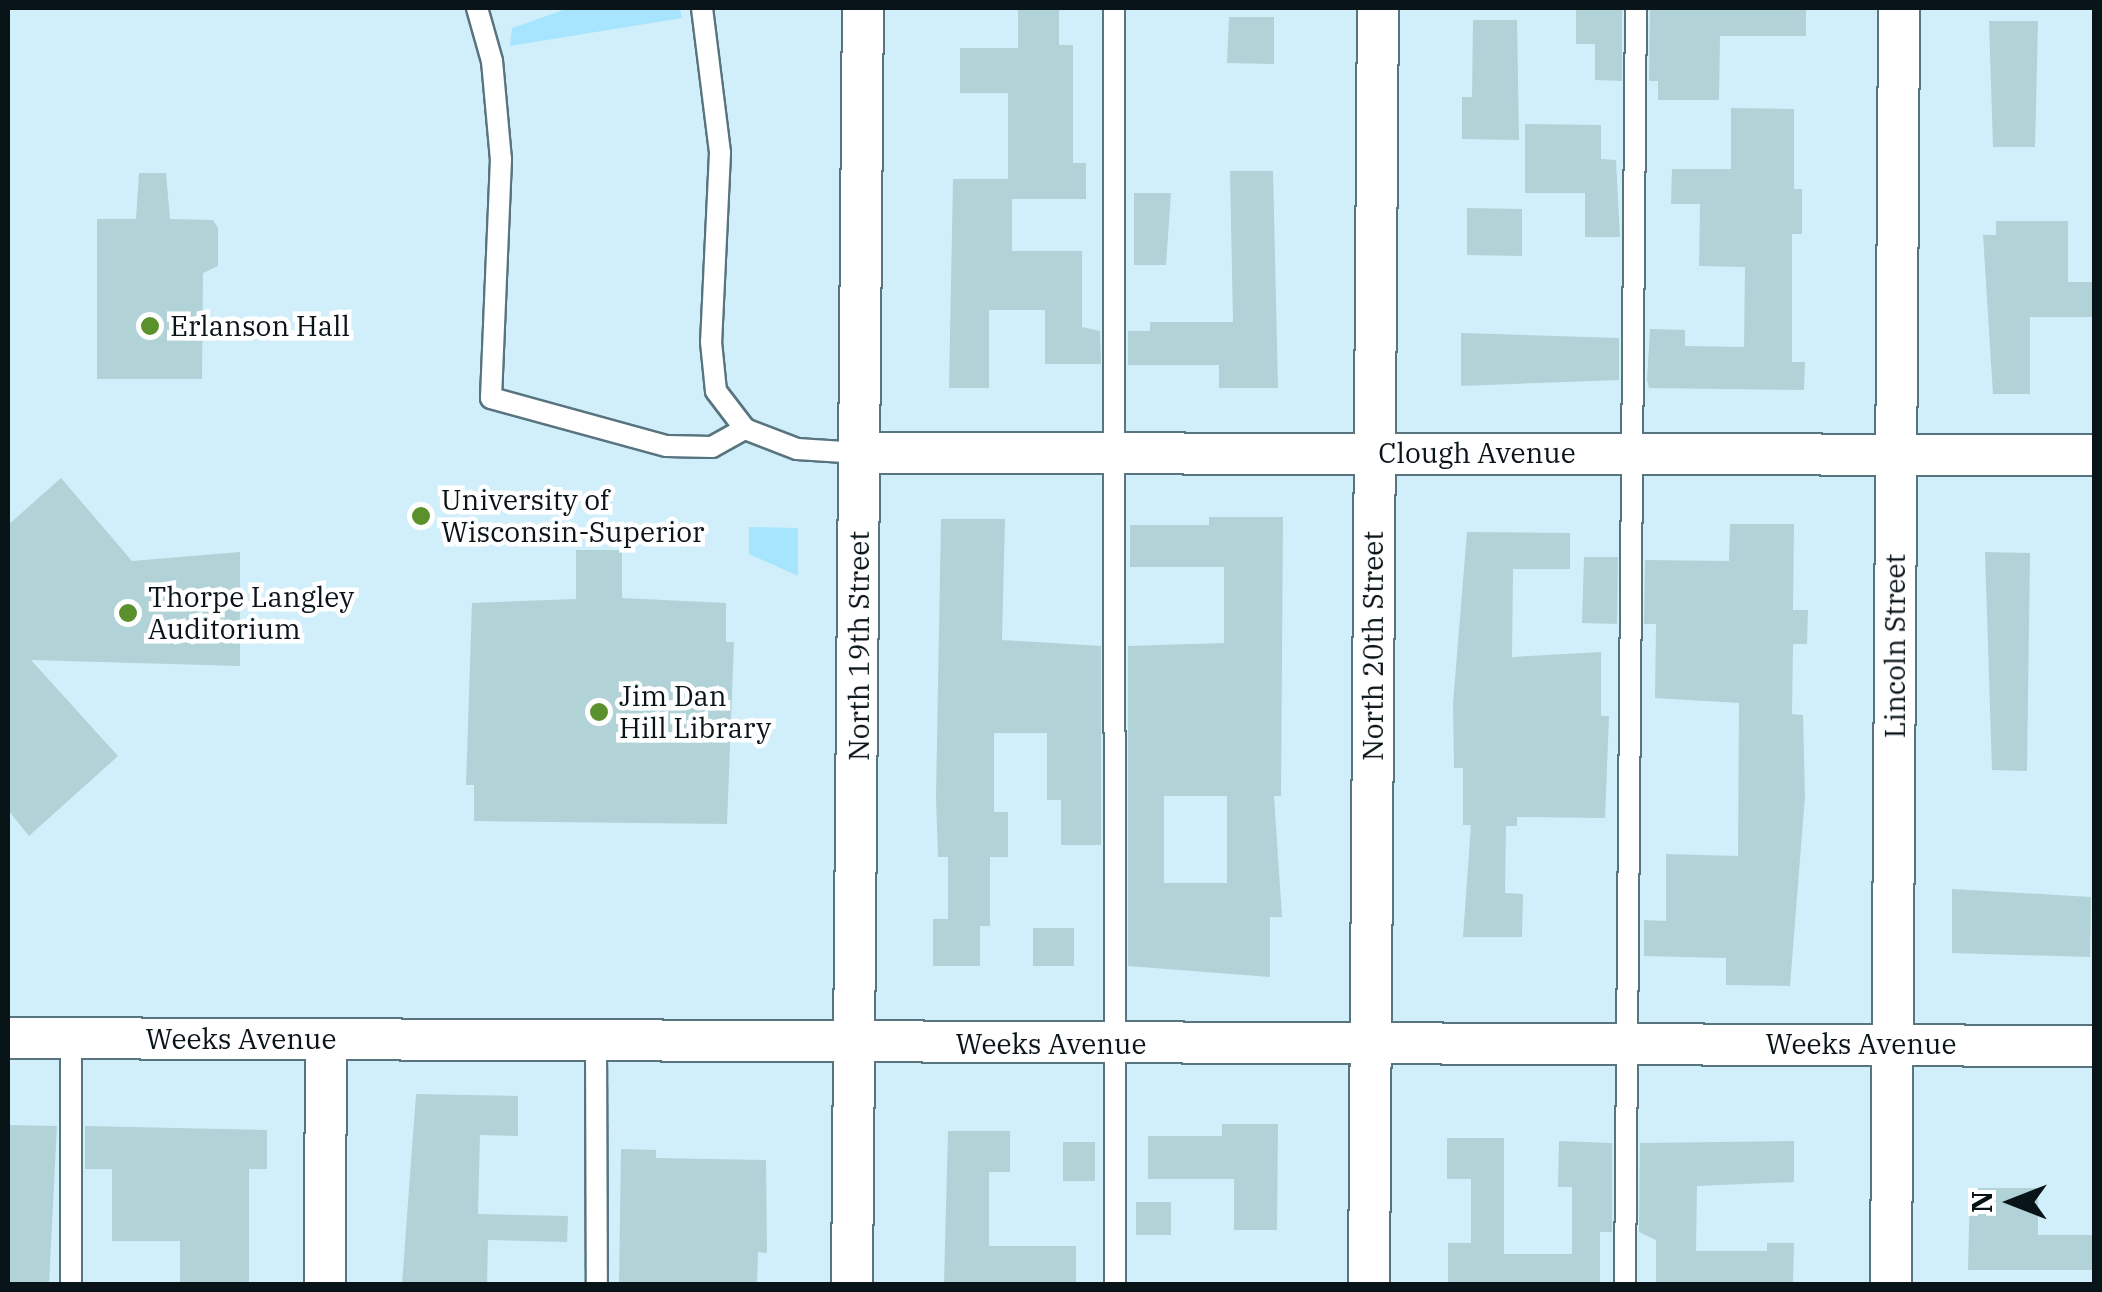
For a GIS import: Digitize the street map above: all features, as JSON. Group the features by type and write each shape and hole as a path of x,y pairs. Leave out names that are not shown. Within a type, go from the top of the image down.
{"street":[{"name":"North 19th Street","path":"852,1284 863,8"},
{"name":"North 20th Street","path":"1369,1284 1378,8"},
{"name":"Lincoln Street","path":"1892,1284 1898,8"},
{"name":"Clough Avenue","path":"860,454 2094,455"},
{"name":"Weeks Avenue","path":"8,1038 856,1045 1370,1042 2094,1046"},
{"path":"325,1284 326,1040"}],"lane":[{"path":"477,8 492,61 501,159 491,398 677,447 712,446 745,430"},
{"path":"702,8 720,153 710,370 729,418 745,430 796,448 860,454"},
{"path":"1114,8 1114,1284"},
{"path":"1626,1284 1636,8"},
{"path":"71,1038 71,1284"},
{"path":"596,1041 598,1284"}],"shaded area":[{"path":"569,8 680,8 682,18 510,46 512,28"},
{"path":"749,527 798,528 798,576 749,554"}],"building":[{"path":"1576,8 1622,8 1622,81 1595,80 1595,44 1576,44"},
{"path":"1650,8 1806,8 1806,36 1720,36 1719,100 1658,100 1658,81 1649,81"},
{"path":"1018,10 1059,10 1059,45 1073,45 1073,163 1086,163 1086,199 1012,199 1012,251 1082,251 1082,327 1100,331 1101,364 1045,364 1045,310 989,310 989,388 949,388 953,179 1008,179 1008,93 960,93 960,48 1018,48"},
{"path":"1229,17 1274,17 1274,64 1227,63"},
{"path":"1473,20 1517,20 1519,140 1462,139 1462,97 1472,97"},
{"path":"1989,21 2038,21 2035,147 1993,147"},
{"path":"1731,108 1794,109 1794,189 1802,189 1802,234 1792,234 1792,362 1805,362 1804,390 1649,388 1650,329 1685,330 1685,346 1744,347 1745,267 1699,266 1700,204 1671,204 1672,169 1731,169"},
{"path":"1525,124 1601,125 1601,159 1616,160 1620,237 1585,237 1585,193 1525,193"},
{"path":"1230,171 1273,171 1278,388 1219,388 1219,365 1128,365 1128,331 1150,331 1150,322 1233,322"},
{"name":"Erlanson Hall","path":"139,173 166,173 170,219 213,220 218,228 218,266 203,273 202,379 97,379 97,219 136,219"},
{"path":"1134,193 1171,193 1166,265 1134,265"},
{"path":"1467,208 1522,209 1522,256 1467,255"},
{"path":"1996,221 2068,221 2068,282 2094,282 2094,317 2030,317 2030,394 1993,394 1983,235 1996,235"},
{"path":"1461,333 1619,338 1619,380 1461,386"},
{"path":"61,478 132,561 240,552 240,666 31,660 118,756 29,836 8,810 8,525"},
{"path":"1209,517 1283,517 1281,796 1274,796 1282,917 1270,917 1270,977 1128,966 1128,646 1224,643 1224,567 1130,567 1130,525 1209,525","holes":["1164,796 1227,796 1227,883 1164,883"]},
{"path":"941,519 1005,519 1002,640 1101,646 1101,845 1061,845 1061,800 1047,800 1047,733 994,733 994,812 1008,812 1008,857 990,857 990,926 980,926 980,966 933,966 933,919 948,919 948,857 938,857 936,797"},
{"path":"1730,524 1794,524 1793,610 1808,610 1807,644 1793,644 1792,714 1803,715 1805,796 1790,986 1726,985 1726,958 1644,956 1644,920 1666,921 1666,854 1738,856 1739,703 1655,698 1656,624 1644,624 1645,560 1729,561"},
{"path":"1467,532 1570,533 1570,569 1513,569 1512,657 1601,652 1601,716 1609,716 1605,818 1517,817 1517,826 1506,826 1505,893 1523,894 1522,937 1463,937 1471,825 1463,825 1463,768 1454,768 1453,703"},
{"name":"Jim Dan Hill Library","path":"576,550 622,550 622,598 726,603 726,642 734,642 727,824 474,821 474,785 466,785 472,603 576,599"},
{"path":"1985,552 2030,553 2027,771 1992,770"},
{"path":"1584,557 1618,557 1617,624 1582,623"},
{"path":"1952,889 2091,897 2090,957 1952,953"},
{"path":"1033,928 1074,928 1074,966 1033,966"},
{"path":"416,1094 518,1096 518,1136 480,1135 478,1214 568,1216 567,1242 488,1240 487,1284 402,1284"},
{"path":"1222,1124 1278,1124 1277,1230 1234,1230 1234,1179 1148,1179 1148,1136 1222,1136"},
{"path":"8,1125 57,1126 49,1284 10,1284"},
{"path":"85,1126 267,1130 267,1169 249,1169 249,1284 180,1284 180,1241 112,1241 112,1169 85,1169"},
{"path":"948,1131 1010,1131 1010,1172 989,1172 989,1246 1076,1246 1076,1284 944,1284"},
{"path":"1447,1138 1504,1138 1504,1254 1572,1254 1572,1187 1558,1187 1559,1141 1612,1143 1612,1232 1600,1232 1600,1284 1448,1284 1448,1243 1471,1243 1471,1179 1447,1179"},
{"path":"1794,1141 1794,1182 1697,1186 1696,1251 1767,1251 1767,1243 1794,1243 1793,1284 1656,1284 1656,1240 1639,1232 1640,1143"},
{"path":"1063,1142 1095,1142 1095,1181 1063,1181"},
{"path":"621,1149 656,1150 656,1158 766,1160 767,1253 758,1252 757,1284 619,1284"},
{"path":"1970,1188 2038,1188 2038,1235 2094,1235 2094,1270 1968,1270"},
{"path":"1136,1202 1171,1202 1171,1235 1136,1235"}],"place":[{"name":"Erlanson Hall","path":"150,326"},
{"name":"University of Wisconsin-Superior","path":"421,516"},
{"name":"Thorpe Langley Auditorium","path":"128,613"},
{"name":"Jim Dan Hill Library","path":"599,712"}]}
